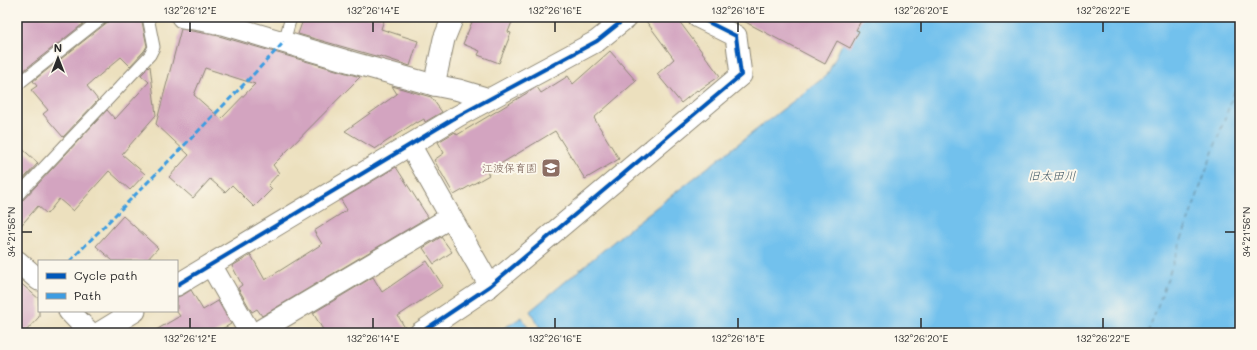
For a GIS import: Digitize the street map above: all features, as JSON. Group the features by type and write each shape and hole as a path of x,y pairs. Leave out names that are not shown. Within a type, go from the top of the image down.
{"street":[{"path":"182,17 222,24 434,85 460,90 489,99"},
{"path":"434,85 444,39 453,17"},
{"path":"178,284 458,116 597,41 627,17"},
{"path":"420,333 490,286 741,75 736,36 698,17"},
{"path":"410,145 490,286"},
{"path":"256,333 451,217"},
{"path":"17,260 38,279"},
{"path":"211,265 250,333"},
{"path":"70,312 90,333"},
{"path":"99,333 132,312"}],"lane":[{"path":"17,85 103,17"},
{"path":"17,196 150,55 154,47 148,17"},
{"path":"284,42 292,17"}],"water":[{"name":"旧太田川","path":"855,17 1240,17 1240,333 543,333 530,311 636,223 827,75"},
{"path":"522,317 531,333 496,333"}],"building":[{"path":"17,17 78,17 83,24 23,71 17,64"},
{"path":"114,17 141,17 147,46 130,66 121,57 87,86 98,100 63,137 43,114 48,110 31,90 37,86 33,81"},
{"path":"304,17 385,17 381,29 418,41 410,66 380,56 379,57 298,34"},
{"path":"474,17 514,17 508,32 511,33 499,63 478,55 480,51 463,44"},
{"path":"643,17 676,17 720,76 698,91 697,90 681,103 657,74 674,59"},
{"path":"736,17 863,17 856,30 859,31 850,48 837,41 825,64"},
{"path":"181,29 219,36 360,77 273,165 279,173 268,185 272,189 254,207 232,185 225,192 210,179 193,198 169,177 189,155 156,124","holes":["205,68 255,84 221,119 194,95"]},
{"path":"610,51 636,81 594,118 619,159 585,179 555,131 487,172 489,175 454,195 434,160 444,153 438,142 455,132 457,135 537,87 541,93 568,76 573,84"},
{"path":"150,66 156,115 122,154 145,174 130,190 109,171 73,211 59,199 47,214 38,206 17,230 17,203 22,201 107,110 115,119 149,82 141,75"},
{"path":"392,86 431,97 442,112 425,122 424,119 417,123 416,122 375,149 345,131 397,94"},
{"path":"17,144 38,163 17,186"},
{"path":"396,167 428,217 262,316 257,309 252,312 238,288 242,285 232,266 251,255 265,280 322,244 314,231 347,210 341,200"},
{"path":"123,216 158,248 147,260 112,260 96,246"},
{"path":"441,237 452,252 434,264 423,248"},
{"path":"427,261 443,286 398,316 408,333 325,333 313,313 373,277 382,292"},
{"path":"17,280 38,298 39,317 24,333 17,333"},
{"path":"191,290 203,310 218,301 231,324 215,333 151,333 180,316 177,312 178,297"}],"ferry route":[{"path":"1148,333 1240,76"}],"marked path":[{"path":"71,260 284,42"}],"cycle path":[{"path":"178,284 458,116 597,41 627,17"},
{"path":"420,333 490,286 741,75 736,36 698,17"}],"place":[{"name":"江波保育園","path":"551,168"}]}
